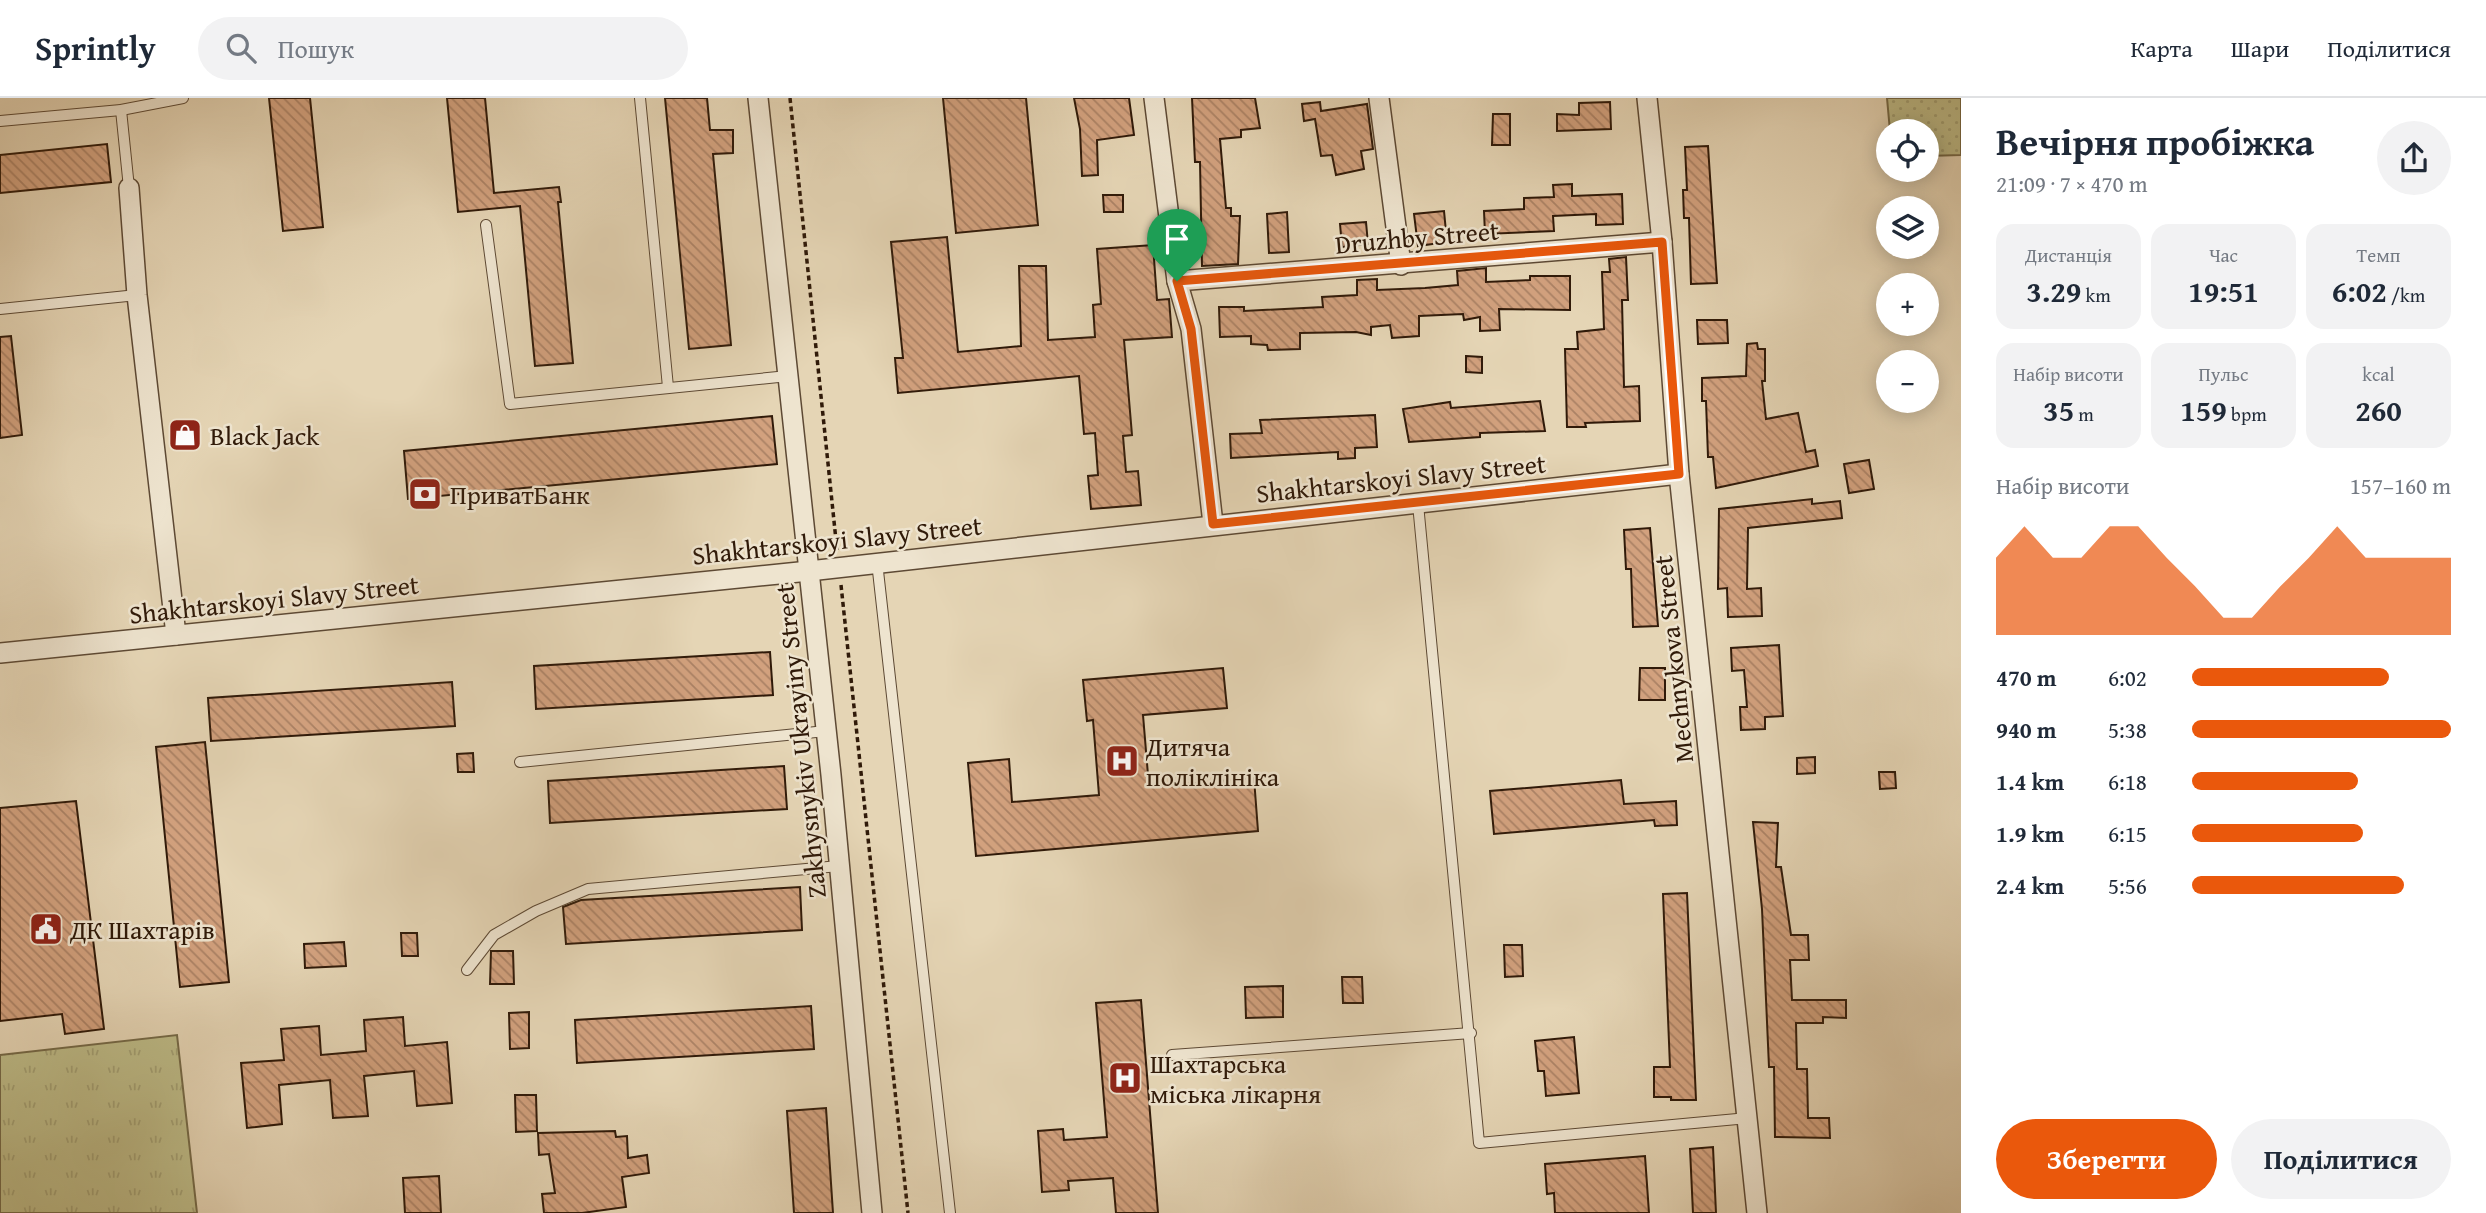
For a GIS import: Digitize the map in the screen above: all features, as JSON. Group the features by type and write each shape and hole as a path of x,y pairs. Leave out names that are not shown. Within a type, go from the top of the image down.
{"street":[{"name":"Zakhysnykiv Ukrayiny Street","path":"758,98 826,731 872,1213"},
{"path":"1154,98 1177,281 1191,329 1213,524"},
{"path":"1380,98 1401,265"},
{"name":"Mechnykova Street","path":"1647,98 1662,242 1679,474 1757,1213"},
{"path":"129,188 137,295 176,635"},
{"name":"Druzhby Street","path":"1177,281 1662,242"},
{"name":"Shakhtarskoyi Slavy Street","path":"0,653 809,571 1679,474"}],"lane":[{"path":"0,121 121,110 183,98"},
{"path":"640,98 668,387"},
{"path":"121,110 129,188"},
{"path":"486,225 510,404 788,376"},
{"path":"0,309 137,295"},
{"path":"1419,504 1471,1033 1479,1143 1748,1118"},
{"path":"877,562 950,1213"},
{"path":"520,762 826,731"},
{"path":"467,970 494,935 536,911 588,889 839,866"},
{"path":"1172,1055 1471,1033"}],"path":[{"path":"790,98 908,1213"}],"green space":[{"path":"1887,98 1961,98 1961,155 1939,156 1939,119 1889,119"},
{"path":"177,1035 197,1213 0,1213 0,1055"}],"building":[{"path":"269,98 310,98 323,227 283,231"},
{"path":"447,98 485,98 494,193 559,187 561,202 558,202 573,363 535,366 520,206 458,212"},
{"path":"665,98 707,98 710,130 733,130 733,153 713,154 731,345 689,349"},
{"path":"943,98 1026,98 1038,225 956,233"},
{"path":"1074,98 1129,98 1134,135 1097,140 1098,175 1082,176 1080,129"},
{"path":"1192,98 1255,98 1260,128 1241,130 1241,137 1220,139 1226,208 1231,208 1231,216 1240,216 1238,264 1202,266 1200,162 1195,162"},
{"path":"1320,102 1321,111 1367,104 1373,149 1361,151 1364,169 1336,175 1332,155 1321,156 1315,119 1304,121 1302,104"},
{"path":"1610,102 1611,129 1557,131 1557,114 1579,115 1579,103"},
{"path":"1493,114 1510,114 1510,145 1492,145"},
{"path":"107,144 111,182 0,193 0,155"},
{"path":"1708,146 1717,283 1691,284 1689,218 1684,218 1683,190 1687,190 1685,147"},
{"path":"1572,184 1572,196 1622,194 1623,224 1596,225 1596,214 1553,216 1554,231 1485,234 1484,211 1524,209 1524,198 1554,197 1553,185"},
{"path":"1103,195 1123,195 1123,212 1104,212"},
{"path":"1444,211 1447,242 1418,246 1414,214"},
{"path":"1287,212 1289,252 1269,253 1267,214"},
{"path":"1366,222 1368,244 1342,247 1340,224"},
{"path":"947,237 958,352 1021,346 1019,266 1046,266 1048,340 1095,337 1093,305 1101,304 1097,249 1153,245 1157,300 1169,299 1172,337 1124,340 1132,435 1123,436 1126,472 1138,471 1141,505 1091,509 1088,476 1098,475 1095,433 1084,434 1079,376 898,393 895,358 903,358 891,242"},
{"path":"1626,257 1628,300 1622,300 1624,387 1639,386 1640,421 1585,423 1586,427 1567,427 1565,349 1578,349 1577,332 1604,329 1602,272 1610,272 1609,259"},
{"path":"1486,268 1486,282 1530,280 1530,276 1570,276 1570,310 1499,309 1500,330 1480,331 1480,317 1464,320 1463,314 1419,316 1419,336 1392,338 1390,325 1371,327 1371,335 1356,332 1300,333 1300,349 1268,350 1267,345 1251,344 1251,336 1220,337 1219,307 1244,307 1244,311 1323,307 1322,297 1357,295 1357,280 1377,279 1377,290 1458,285 1457,271"},
{"path":"1697,320 1727,320 1728,343 1698,344"},
{"path":"11,336 22,435 0,438 0,337"},
{"path":"1757,343 1758,349 1765,349 1765,381 1762,381 1766,419 1798,413 1806,452 1815,450 1818,466 1716,488 1713,457 1708,457 1706,401 1702,401 1702,378 1746,376 1747,344"},
{"path":"1466,356 1482,357 1482,373 1466,372"},
{"path":"1540,401 1545,431 1480,433 1480,437 1409,442 1403,409 1450,402 1451,408"},
{"path":"1375,415 1377,447 1355,448 1355,458 1338,459 1338,452 1231,458 1230,434 1262,433 1260,420"},
{"path":"772,416 777,464 408,499 404,451"},
{"path":"1869,460 1874,489 1849,493 1844,464"},
{"path":"1812,499 1812,504 1840,501 1842,518 1748,528 1747,589 1761,588 1762,616 1728,617 1727,588 1718,589 1719,509"},
{"path":"1650,528 1658,626 1633,627 1631,569 1626,569 1624,530"},
{"path":"1779,645 1783,716 1765,717 1765,729 1741,730 1740,707 1747,707 1744,670 1732,671 1731,648"},
{"path":"770,652 773,695 536,709 534,666"},
{"name":"Дитяча поліклініка","path":"1223,668 1227,708 1143,715 1149,787 1254,778 1258,831 976,856 968,763 1009,759 1012,802 1099,795 1093,720 1087,721 1083,680"},
{"path":"1640,668 1665,668 1665,700 1639,700"},
{"path":"452,682 455,726 211,741 208,698"},
{"path":"205,742 229,982 180,987 156,747"},
{"path":"473,753 474,772 458,772 457,754"},
{"path":"1815,757 1815,773 1797,774 1797,758"},
{"path":"784,766 787,809 550,823 548,781"},
{"path":"1879,772 1895,772 1896,788 1880,789"},
{"path":"1621,780 1624,804 1676,801 1677,825 1655,826 1654,820 1494,834 1490,791"},
{"name":"ДК Шахтарів","path":"76,801 104,1029 65,1034 62,1014 0,1021 0,808"},
{"path":"1753,822 1778,823 1776,867 1781,867 1791,935 1808,935 1809,960 1790,960 1792,1000 1846,1000 1846,1018 1823,1017 1823,1023 1796,1023 1797,1069 1807,1069 1808,1118 1829,1118 1830,1138 1775,1137 1774,1067 1769,1067 1762,909"},
{"path":"800,887 802,930 566,944 563,907 581,900"},
{"path":"1687,893 1696,1100 1671,1100 1671,1097 1654,1097 1654,1067 1670,1067 1663,894"},
{"path":"401,933 417,933 418,956 402,956"},
{"path":"344,942 346,966 305,968 304,944"},
{"path":"1504,945 1522,945 1523,976 1505,977"},
{"path":"491,951 513,951 514,984 490,984"},
{"path":"1342,977 1362,977 1363,1003 1343,1003"},
{"path":"1283,986 1283,1017 1246,1018 1245,987"},
{"name":"Шахтарська міська лікарня","path":"1141,1000 1158,1213 1116,1213 1113,1178 1068,1181 1069,1190 1042,1192 1038,1131 1063,1129 1064,1140 1107,1137 1096,1003"},
{"path":"811,1006 814,1049 577,1063 575,1020"},
{"path":"529,1012 529,1048 510,1049 509,1013"},
{"path":"403,1017 405,1046 447,1042 452,1103 417,1106 414,1071 364,1076 368,1116 333,1118 330,1080 279,1085 282,1124 247,1128 241,1063 284,1060 281,1029 319,1026 321,1055 366,1051 364,1020"},
{"path":"1574,1037 1579,1093 1546,1096 1544,1071 1538,1071 1535,1041"},
{"path":"515,1095 536,1095 537,1131 516,1132"},
{"path":"826,1108 833,1213 794,1213 787,1111"},
{"path":"615,1131 616,1137 627,1136 628,1158 647,1155 649,1173 622,1177 626,1207 582,1213 544,1213 542,1194 555,1193 549,1154 539,1155 538,1133"},
{"path":"1713,1147 1716,1213 1693,1213 1690,1149"},
{"path":"1645,1156 1649,1213 1555,1213 1554,1193 1547,1194 1545,1164"},
{"path":"439,1176 441,1213 405,1213 403,1178"}],"place":[{"name":"Black Jack","path":"185,435"},
{"name":"ПриватБанк","path":"425,494"},
{"name":"Дитяча поліклініка","path":"1122,761"},
{"name":"ДК Шахтарів","path":"46,929"},
{"name":"Шахтарська міська лікарня","path":"1125,1078"}],"route":[{"path":"1662,242 1679,474 1213,524 1191,329 1177,281 1662,242"}]}
